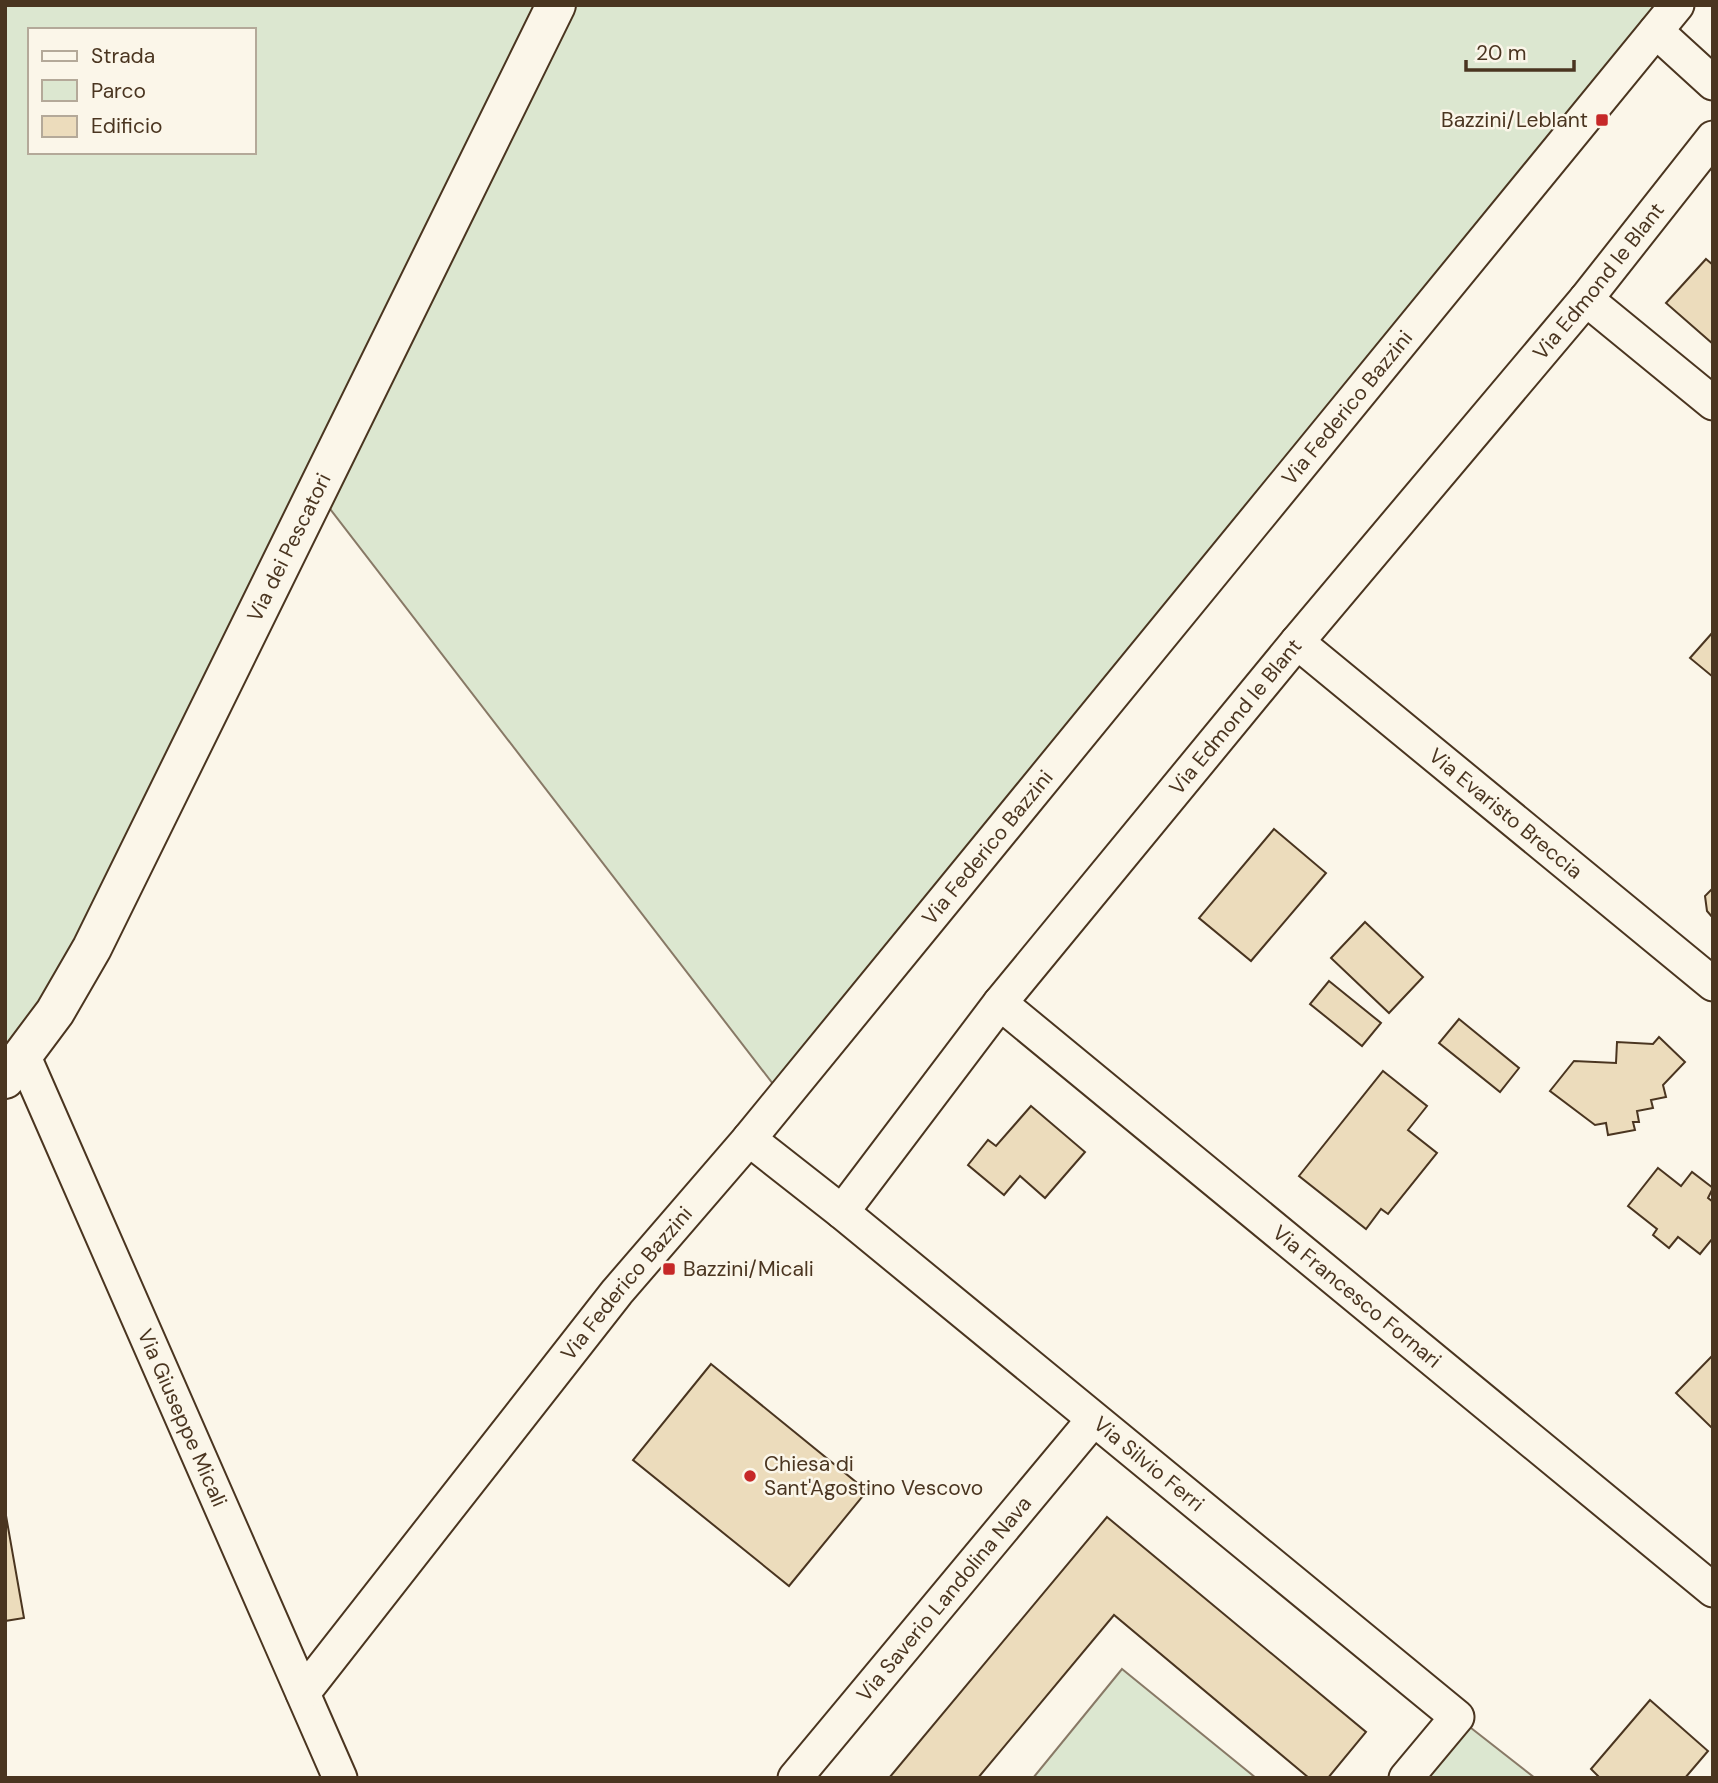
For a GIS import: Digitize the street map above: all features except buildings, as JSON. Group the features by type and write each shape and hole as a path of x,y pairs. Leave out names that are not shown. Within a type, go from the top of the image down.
{"street":[{"name":"Via dei Pescatori","path":"14,1068 55,1012 92,947 556,5"},
{"name":"Via Federico Bazzini","path":"303,1693 617,1292 749,1139 1677,5"},
{"path":"1656,31 1713,83"},
{"name":"Via Edmond le Blant","path":"842,1212 1000,1003 1297,642 1586,299 1713,138"},
{"path":"1586,299 1713,403"},
{"name":"Via Evaristo Breccia","path":"1297,642 1713,984"},
{"name":"Via Francesco Fornari","path":"1000,1003 1713,1590"},
{"name":"Via Giuseppe Micali","path":"14,1068 340,1778"},
{"path":"749,1139 842,1212"},
{"name":"Via Silvio Ferri","path":"842,1212 1457,1717 1406,1778"},
{"name":"Via Saverio Landolina Nava","path":"795,1778 1093,1420"}],"green space":[{"path":"5,5 1677,5 783,1097 317,492 5,1079"},
{"path":"1122,1669 1256,1778 1033,1778"},
{"path":"1457,1717 1535,1778 1406,1778"}],"place":[{"name":"Bazzini/Leblant","path":"1602,120"},
{"name":"Bazzini/Micali","path":"669,1269"},
{"name":"Chiesa di Sant'Agostino Vescovo","path":"750,1476"}]}
